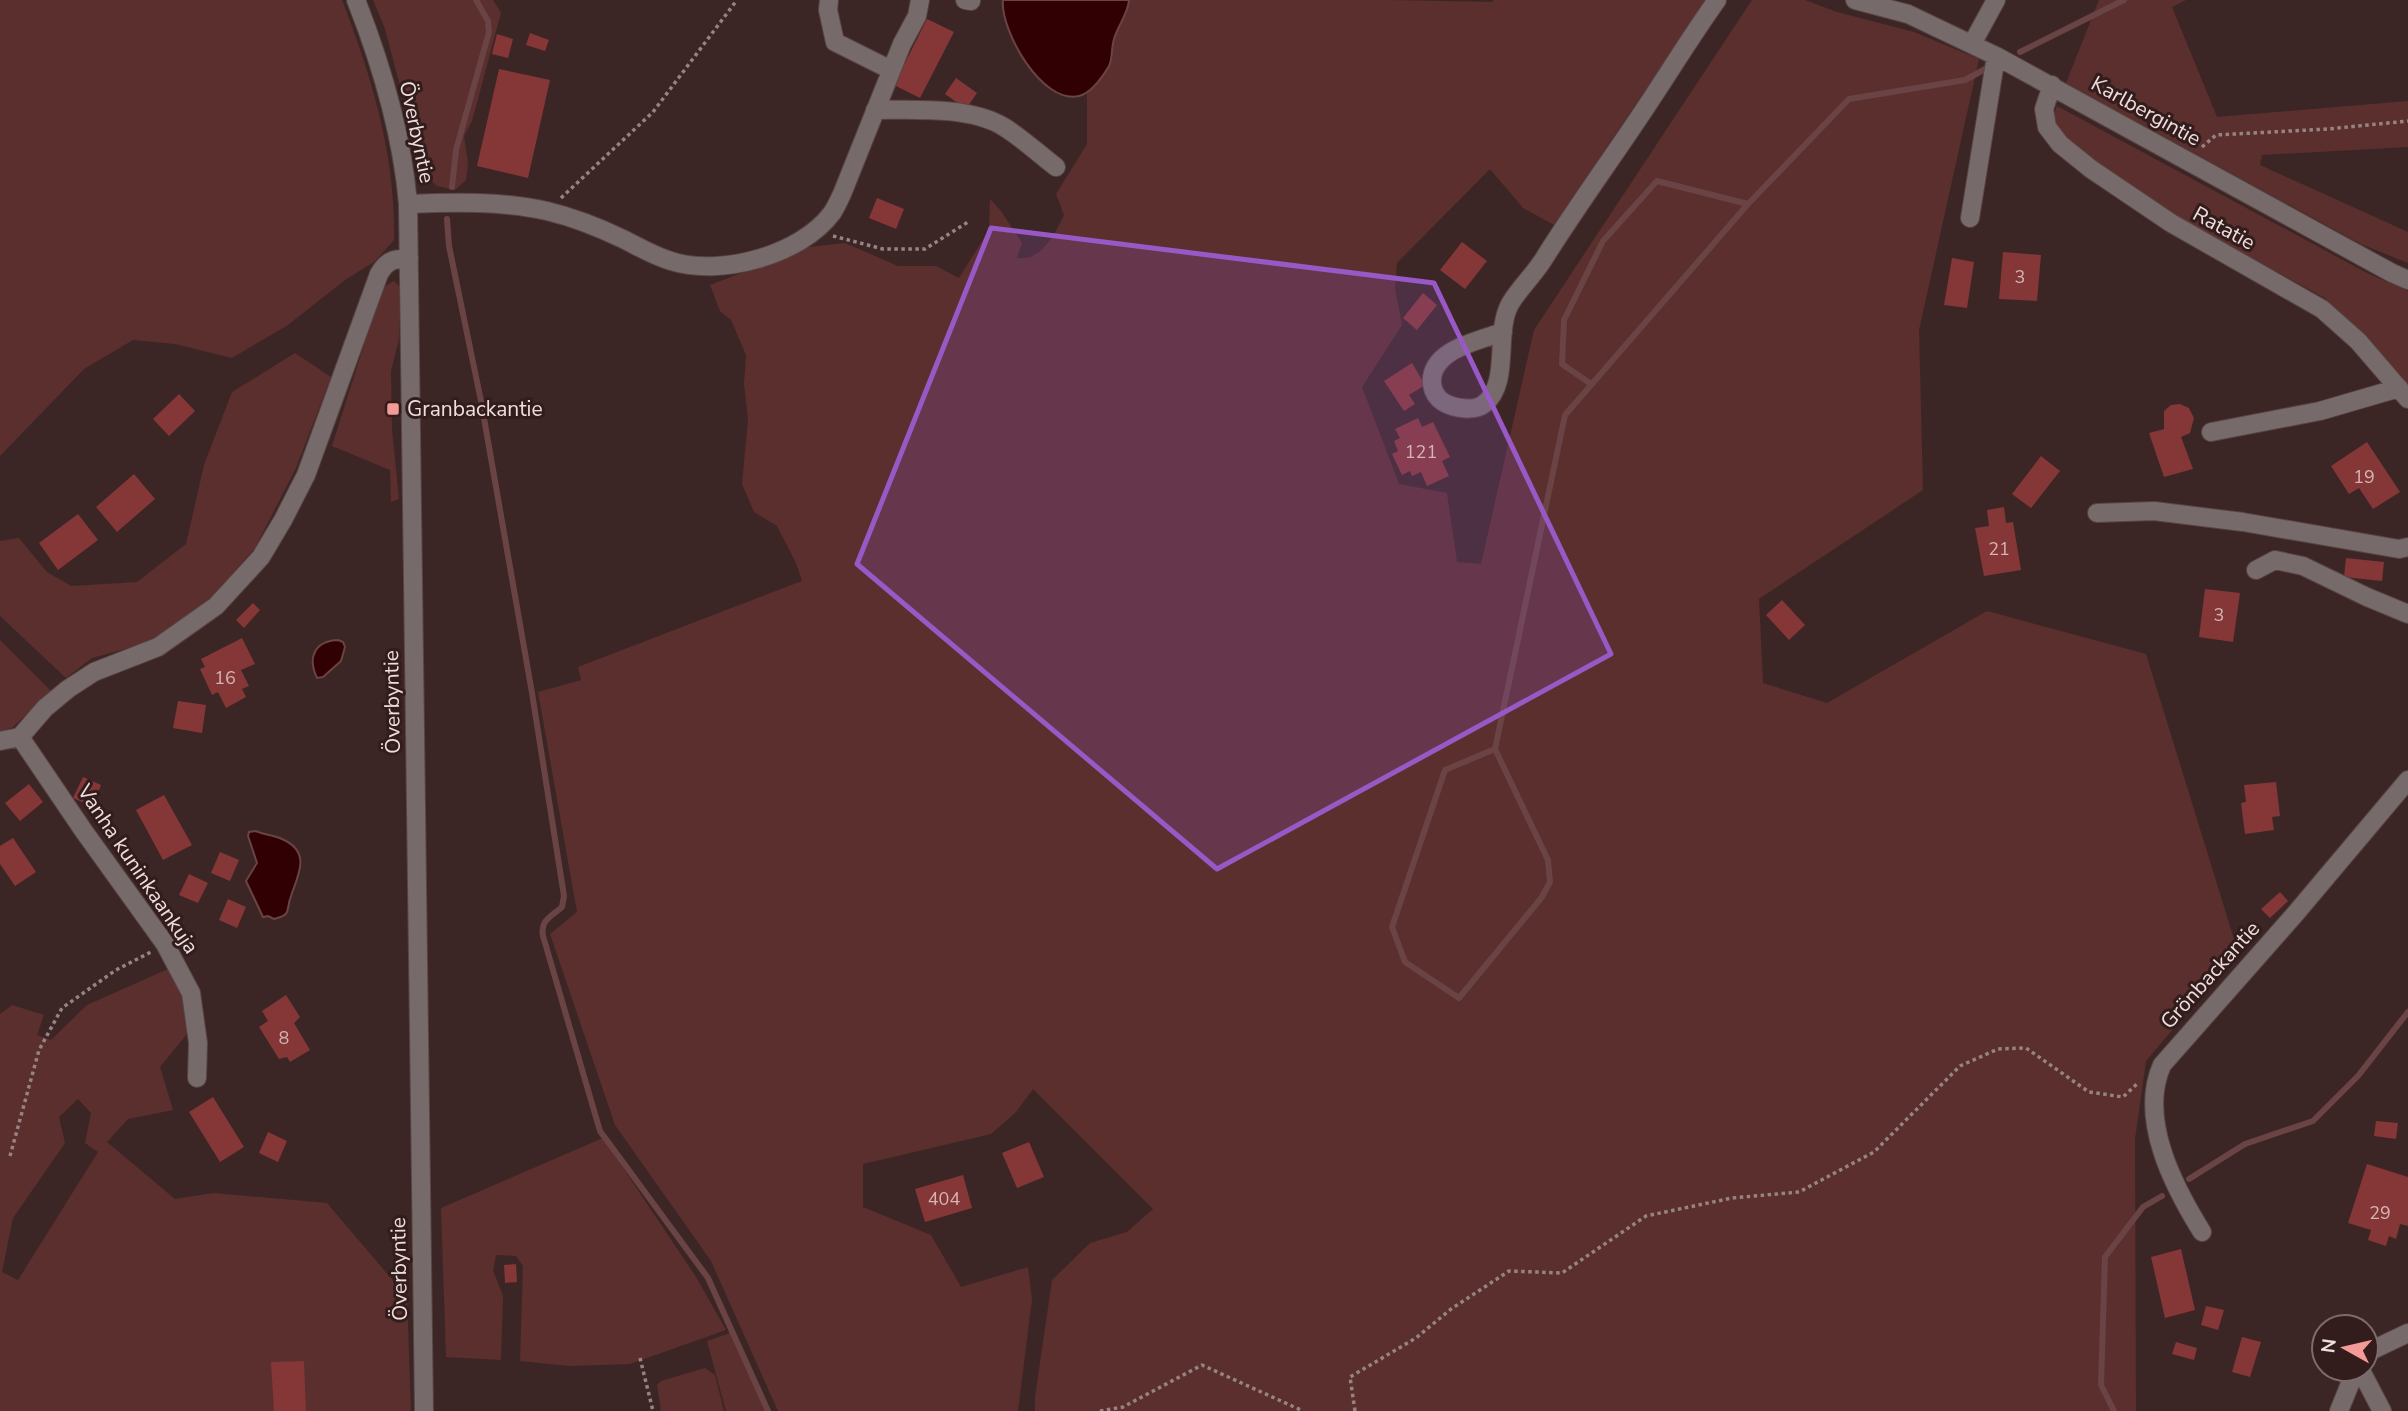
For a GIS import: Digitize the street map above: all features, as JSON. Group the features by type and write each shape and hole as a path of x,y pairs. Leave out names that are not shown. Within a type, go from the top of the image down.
{"street":[{"name":"Överbyntie","path":"356,0 378,59 392,109 401,148 408,204 424,1411"},
{"path":"829,0 828,10 835,42 891,70"},
{"path":"408,204 494,204 547,211 621,238 673,262 695,266 742,263 765,257 814,231 832,213 902,44 918,16 920,0"},
{"path":"1503,332 1446,354 1434,369 1433,391 1443,401 1472,409 1483,405 1493,393 1500,372 1500,348 1510,304 1538,269 1606,163 1717,0"},
{"path":"1972,44 1996,0"},
{"name":"Karlbergintie","path":"1862,1 1900,5 1909,14 2052,85 2408,280"},
{"path":"1970,218 1996,56"},
{"name":"Ratatie","path":"2052,85 2044,109 2047,127 2060,144 2091,169 2171,223 2322,309 2358,341 2404,393"},
{"path":"875,110 938,110 974,116 1002,125 1056,167"},
{"path":"0,741 20,737 45,708 94,672 158,648 216,606 261,557 284,520 306,475 379,274 384,264 393,259 409,258"},
{"path":"2211,432 2404,393"},
{"path":"2097,513 2154,511 2243,522 2399,549 2408,547"},
{"path":"2256,570 2275,560 2303,566 2408,614"},
{"name":"Vanha kuninkaankuja","path":"20,737 165,944 191,993 198,1043 197,1078"},
{"name":"Grönbackantie","path":"2202,1233 2171,1177 2157,1128 2155,1092 2162,1065 2296,913 2408,780"},
{"path":"2380,1346 2408,1333"},
{"path":"2339,1411 2352,1383"},
{"path":"2366,1383 2382,1411"}],"path":[{"path":"547,211 653,112 737,0"},
{"path":"2186,159 2216,135 2328,129 2408,121"},
{"path":"814,231 883,249 925,249 968,222"},
{"path":"10,1156 39,1050 62,1008 116,970 165,944"},
{"path":"1355,1411 1350,1377 1416,1338 1451,1309 1508,1271 1562,1273 1646,1216 1732,1198 1798,1192 1874,1152 1960,1066 1997,1049 2026,1048 2089,1092 2123,1097 2143,1078"},
{"path":"640,1358 653,1411"},
{"path":"1100,1411 1123,1407 1202,1364 1303,1411"}],"highlighted area":[{"path":"991,228 1434,283 1611,654 1217,869 857,564"}],"shaded area":[{"path":"0,0 342,0 363,58 380,118 391,178 394,240 374,262 345,280 288,325 232,358 175,344 133,340 84,369 0,456"},
{"path":"373,0 493,0 501,13 472,121 464,136 468,163 466,180 455,190 437,186 423,173 385,29"},
{"path":"1003,0 1129,0 1114,39 1109,66 1092,88 1079,96 1065,96 1051,89 1026,63 1008,29"},
{"path":"1129,0 1706,0 1554,225 1523,208 1490,169 1397,263 1395,289 1402,325 1362,387 1399,484 1447,493 1457,562 1481,564 1534,330 1752,0 1805,0 1837,12 1914,32 1979,59 1919,330 1923,490 1759,599 1763,683 1827,703 1987,611 2146,654 2238,952 2146,1061 2135,1139 2136,1411 1035,1411 1052,1280 1090,1243 1127,1232 1153,1209 1033,1089 1016,1112 991,1134 863,1164 863,1207 931,1235 961,1287 1028,1267 1032,1299 1018,1411 778,1411 711,1261 615,1125 550,934 577,912 538,692 581,680 578,667 802,581 777,526 754,512 742,484 748,420 744,384 746,355 731,320 720,311 710,285 809,247 845,243 898,266 936,266 959,278 989,230 990,199 1022,243 1017,258 1033,256 1052,238 1064,215 1056,194 1087,144 1087,92 1109,65 1112,46"},
{"path":"2099,0 2186,0 2172,7 2217,117 2408,101 2408,147 2262,155 2260,165 2408,232 2408,263 2361,244 2066,83"},
{"path":"2057,106 2367,273 2408,291 2408,388 2325,298 2176,217 2078,152 2052,119"},
{"path":"394,281 400,287 399,339 391,371 392,430 399,499 391,502 390,470 332,446 382,288"},
{"path":"295,353 331,377 296,468 255,548 212,596 151,642 92,658 66,678 0,616 0,541 19,538 47,572 71,586 137,582 186,544 204,465 232,392"},
{"path":"0,640 51,691 12,728 0,731"},
{"path":"338,640 343,642 345,647 341,661 323,677 317,678 313,663 315,652 324,643"},
{"path":"256,831 291,844 300,857 299,872 287,911 274,919 263,917 246,881 257,863 248,836 249,832"},
{"path":"168,969 182,991 191,1029 160,1067 173,1110 128,1119 107,1142 175,1199 213,1193 327,1203 407,1297 411,1411 0,1411 0,1014 12,1005 44,1015 37,1035 51,1040 87,1005","holes":["78,1099 91,1113 85,1143 98,1152 18,1280 2,1272 13,1218 65,1143 59,1117"]},
{"path":"603,1138 696,1277 726,1330 630,1364 569,1366 520,1361 523,1266 516,1256 496,1255 493,1270 503,1296 501,1360 446,1357 441,1208"},
{"path":"730,1333 765,1411 726,1411 707,1341"},
{"path":"705,1368 715,1375 724,1411 661,1411 657,1385 661,1381"}],"building":[{"path":"927,19 954,32 920,98 894,85"},
{"path":"530,33 549,40 545,51 526,45"},
{"path":"497,34 513,39 508,58 492,54"},
{"path":"499,69 550,80 528,178 477,166"},
{"path":"956,78 977,93 966,109 945,94"},
{"path":"877,198 904,209 896,229 869,218"},
{"path":"1462,242 1487,261 1465,289 1440,270"},
{"path":"2003,252 2041,255 2037,301 1999,299"},
{"path":"1952,258 1974,262 1967,308 1944,305"},
{"path":"1423,293 1437,305 1417,330 1403,318"},
{"path":"1412,363 1425,385 1409,395 1415,404 1404,411 1384,381"},
{"path":"179,394 195,411 169,436 153,419"},
{"path":"2180,404 2189,408 2194,418 2190,433 2181,437 2193,469 2164,477 2149,433 2164,429 2164,411 2171,405"},
{"path":"1418,418 1422,427 1433,422 1450,457 1442,461 1449,476 1427,486 1421,472 1412,476 1410,471 1402,475 1392,454 1398,451 1394,441 1400,438 1395,429"},
{"path":"2367,442 2400,492 2373,509 2359,488 2349,494 2331,466"},
{"path":"2041,456 2060,471 2031,508 2012,494"},
{"path":"134,474 155,499 117,532 96,507"},
{"path":"2004,507 2006,523 2013,522 2021,570 1984,576 1975,528 1989,526 1987,510"},
{"path":"78,514 98,540 58,570 39,543"},
{"path":"2346,558 2384,562 2382,581 2344,577"},
{"path":"2205,589 2240,593 2233,642 2199,637"},
{"path":"1782,600 1805,625 1789,640 1766,615"},
{"path":"253,603 260,610 244,628 236,620"},
{"path":"242,638 255,664 241,670 249,686 242,689 246,697 226,708 218,692 212,695 200,669 205,667 201,659"},
{"path":"178,701 206,705 202,733 173,728"},
{"path":"83,777 101,785 92,806 73,798"},
{"path":"2276,782 2280,816 2272,817 2274,830 2245,834 2241,803 2246,802 2244,785"},
{"path":"29,784 43,802 20,821 5,803"},
{"path":"164,795 192,845 163,860 136,810"},
{"path":"13,838 36,872 15,886 0,864 0,846"},
{"path":"220,852 239,860 230,881 211,873"},
{"path":"189,874 208,883 198,903 179,895"},
{"path":"2280,892 2288,901 2270,918 2261,909"},
{"path":"228,899 246,907 237,928 219,920"},
{"path":"286,995 300,1017 294,1023 310,1050 290,1062 287,1057 279,1059 259,1027 268,1021 262,1011"},
{"path":"213,1097 244,1147 220,1162 189,1112"},
{"path":"2376,1121 2398,1123 2396,1139 2374,1136"},
{"path":"268,1132 287,1141 278,1162 259,1153"},
{"path":"1029,1142 1044,1177 1017,1188 1002,1153"},
{"path":"2367,1164 2408,1177 2408,1226 2400,1224 2396,1239 2389,1236 2386,1246 2368,1240 2371,1230 2348,1223"},
{"path":"963,1175 972,1208 925,1222 915,1189"},
{"path":"2181,1249 2195,1310 2165,1318 2151,1257"},
{"path":"516,1264 517,1282 505,1283 504,1265"},
{"path":"2206,1306 2224,1310 2218,1330 2201,1325"},
{"path":"2242,1337 2261,1342 2250,1377 2232,1372"},
{"path":"2176,1342 2197,1348 2194,1360 2172,1354"},
{"path":"304,1361 306,1411 274,1411 271,1362"}],"waterway":[{"path":"452,187 456,150 489,32 488,21 476,0"},
{"path":"2020,52 2124,0"},
{"path":"1495,749 1548,860 1550,882 1542,897 1459,998 1405,962 1392,927 1445,770 1495,749 1565,415 1748,204 1849,99 1965,80 1987,68"},
{"path":"1591,384 1562,364 1564,320 1603,241 1657,181 1748,204"},
{"path":"447,219 449,246 481,401 532,693 564,896 562,907 545,922 543,936 600,1131 708,1278 768,1411"},
{"path":"2189,1179 2245,1144 2313,1121 2358,1076 2408,1012"},
{"path":"2114,1411 2101,1385 2105,1257 2143,1207 2162,1196"}],"place":[{"name":"Granbackantie","path":"393,409"}]}
